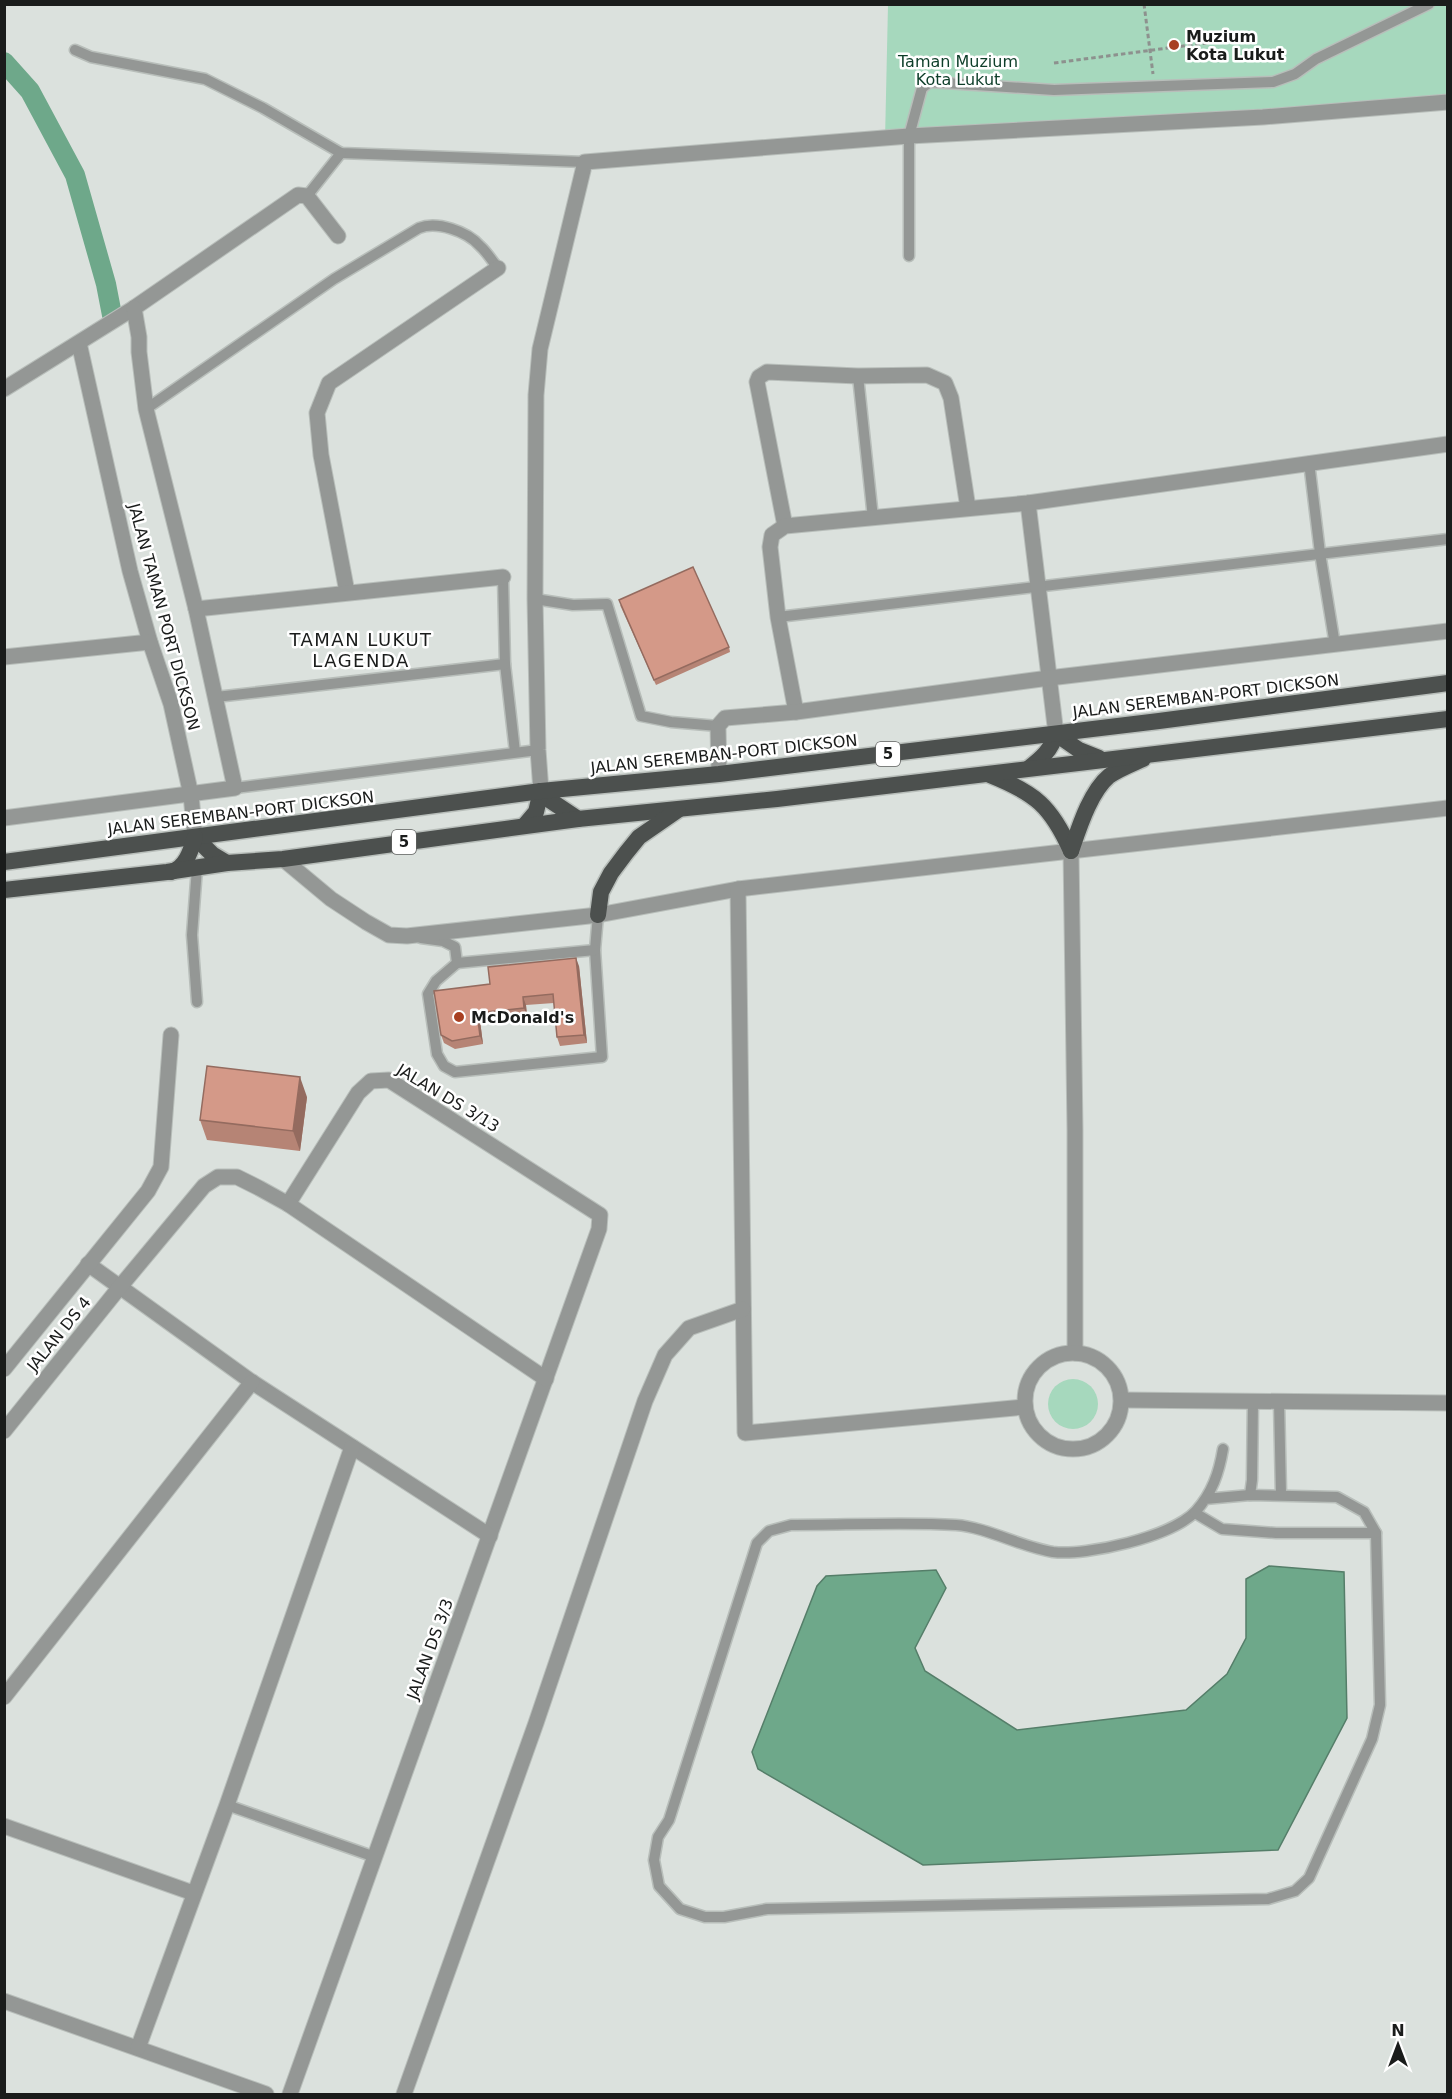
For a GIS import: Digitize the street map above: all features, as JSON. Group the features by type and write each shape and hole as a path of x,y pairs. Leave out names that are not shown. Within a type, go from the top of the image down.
{"highway":[{"name":"JALAN SEREMBAN-PORT DICKSON","path":"4,862 541,791 719,774 1056,734 1448,683"},
{"name":"5","path":"4,890 168,873 227,863 283,859 525,825 681,807 777,799 1448,719"},
{"path":"1029,768 1043,758 1056,734 1079,750 1103,760"},
{"path":"1071,851 1085,813 1109,777 1152,754"},
{"path":"987,774 1013,784 1036,798 1053,816 1071,851"},
{"path":"541,791 548,799 578,819"},
{"path":"525,825 536,812 541,791"},
{"path":"597,915 601,892 611,873 626,853 639,837 681,807"},
{"path":"168,873 177,870 184,862 195,837 212,855 227,863"}],"street":[{"path":"541,791 535,599 536,394 540,349 585,162 909,136 1263,117 1448,102"},
{"path":"4,389 134,308 298,195 306,196 338,236"},
{"path":"347,592 321,455 317,413 329,382 498,268"},
{"path":"4,819 235,788 196,609 146,409 134,308"},
{"name":"JALAN TAMAN PORT DICKSON","path":"83,340 130,571 150,642 171,704 191,795 195,837"},
{"path":"785,526 757,382 759,377 767,372 858,376 927,375 945,383 951,398 968,508"},
{"path":"796,712 778,617 770,547 772,535 785,526 1028,503 1448,444"},
{"path":"1028,503 1056,734"},
{"path":"196,609 503,577"},
{"path":"719,774 718,726 725,718 796,712 1049,678 1448,631"},
{"path":"4,657 150,642"},
{"path":"283,859 331,899 366,922 389,935 407,936 597,915 738,889 1448,808"},
{"path":"1071,851 1075,1353"},
{"path":"738,889 745,1433 1024,1407"},
{"name":"JALAN DS 4","path":"4,1370 148,1191 161,1167 171,1035"},
{"name":"JALAN DS 3/13","path":"288,1204 358,1093 371,1081 388,1080 600,1215"},
{"name":"JALAN DS 4","path":"4,1431 204,1186 218,1177 237,1177 288,1204 546,1379"},
{"name":"JALAN DS 3/3","path":"290,2094 599,1229 600,1215"},
{"path":"88,1264 252,1382 490,1536"},
{"path":"404,2094 536,1723 649,1392 665,1355 689,1328 743,1309"},
{"path":"1075,1353 1095,1359 1112,1373 1119,1386 1122,1400 1119,1416 1112,1431 1100,1442 1085,1449 1068,1450 1052,1445 1039,1436 1029,1423 1024,1407 1026,1391 1032,1375 1043,1363 1058,1356 1075,1353"},
{"path":"4,1697 252,1382"},
{"path":"1122,1400 1448,1403"},
{"path":"138,2048 227,1805 352,1447"},
{"path":"4,1826 194,1893"},
{"path":"4,2001 266,2094"}],"lane":[{"path":"909,256 909,136 922,88 930,81 1054,90 1273,82 1295,74 1316,59 1429,4"},
{"path":"75,50 91,57 205,79 263,108 341,153 585,162"},
{"path":"306,196 341,153"},
{"path":"146,409 334,279 419,228 429,224 447,227 478,243 498,268"},
{"path":"858,376 873,518"},
{"path":"1310,462 1320,554 1335,645"},
{"path":"778,617 1448,538"},
{"path":"503,577 505,664 516,752"},
{"path":"535,599 573,605 608,604 641,716 671,722 718,726"},
{"path":"216,697 505,664"},
{"path":"235,788 538,750"},
{"path":"197,868 192,935 197,1002"},
{"path":"595,950 457,963 436,981 428,994 437,1054 444,1066 456,1072 602,1057 595,950 597,915"},
{"path":"407,936 443,941 454,947 457,963"},
{"path":"1250,1495 1253,1401"},
{"path":"1279,1402 1281,1494"},
{"path":"1205,1498 1281,1494 1337,1497 1364,1512 1376,1533 1380,1705 1372,1739 1310,1878 1295,1891 1268,1899 767,1909 724,1917 705,1917 680,1909 659,1886 654,1860 658,1837 669,1820 757,1543 769,1531 791,1525 959,1525 1027,1546 1055,1552 1076,1552 1131,1543 1167,1529 1195,1513 1205,1498 1212,1489 1219,1471 1223,1449"},
{"path":"1195,1513 1222,1529 1276,1533 1376,1533"},
{"path":"227,1805 375,1857"}],"path":[{"path":"1144,4 1154,85"},
{"path":"1054,63 1214,42"}],"green space":[{"name":"Taman Muzium Kota Lukut","path":"888,5 1447,5 1447,104 885,140"},
{"path":"1068,1379 1078,1379 1091,1386 1098,1399 1098,1409 1091,1422 1078,1429 1068,1429 1059,1425 1052,1418 1048,1409 1048,1399 1052,1390 1059,1383"}],"shaded area":[{"path":"1269,1566 1344,1572 1347,1718 1278,1850 923,1865 758,1769 752,1752 817,1586 826,1576 936,1570 946,1588 915,1648 925,1671 1017,1730 1186,1710 1227,1674 1246,1638 1246,1579"}],"building":[{"path":"693,567 729,647 654,680 619,600"},
{"path":"576,958 584,1035 557,1037 553,994 523,997 524,1008 477,1013 480,1036 452,1041 441,1035 434,991 490,984 488,967"},
{"path":"207,1066 300,1077 293,1131 200,1120"}],"waterway":[{"path":"4,62 30,91 75,175 106,284 112,315"}],"place":[{"name":"Muzium Kota Lukut","path":"1174,45"},
{"name":"McDonald's","path":"459,1017"}],"district":[{"name":"TAMAN LUKUT LAGENDA","path":"361,649"}]}
